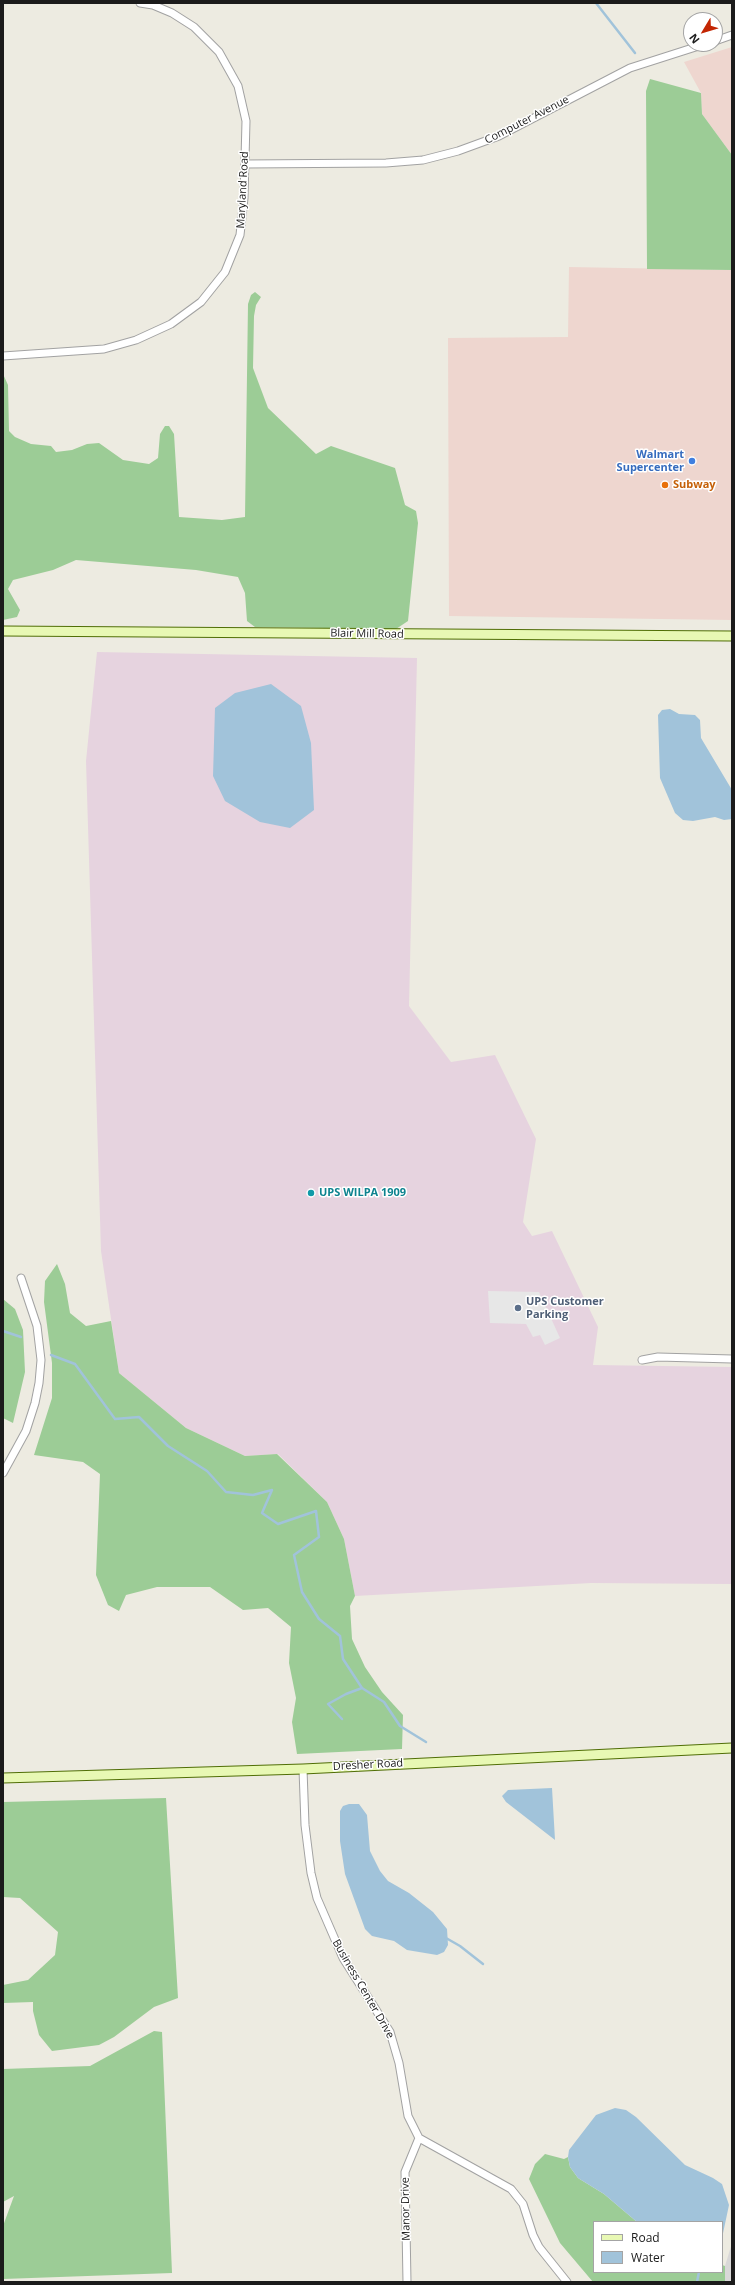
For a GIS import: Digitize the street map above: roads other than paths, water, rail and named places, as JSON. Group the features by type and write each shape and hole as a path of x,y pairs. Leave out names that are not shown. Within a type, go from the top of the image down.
{"main road":[{"name":"Blair Mill Road","path":"3,631 732,636"},
{"name":"Dresher Road","path":"3,1778 304,1769 732,1748"}],"street":[{"name":"Maryland Road","path":"3,356 110,347 136,340 171,324 201,302 225,272 240,235 244,198 246,121 238,86 219,52 194,27 172,14 153,6 140,3"},
{"name":"Computer Avenue","path":"245,164 386,163 423,160 458,151 500,136 630,68 683,51"},
{"path":"3,1473 26,1431 35,1403 39,1383 41,1360 37,1326 22,1278"},
{"path":"642,1360 658,1357 732,1358"},
{"name":"Business Center Drive","path":"304,1769 305,1825 311,1873 317,1898 343,1958 390,2032 399,2063 408,2116 419,2138"},
{"path":"419,2138 511,2189 523,2204 535,2242 567,2282"},
{"name":"Manor Drive","path":"407,2282 405,2172 419,2138"}],"water":[{"path":"271,684 301,706 311,743 314,810 290,828 260,822 225,801 213,776 215,708 235,693"},
{"path":"670,709 679,714 695,715 700,720 701,738 732,790 732,819 724,820 715,817 693,821 683,820 675,813 660,778 658,715 662,710"},
{"path":"552,1788 555,1840 506,1802 502,1796 508,1790"},
{"path":"349,1804 359,1804 367,1815 370,1851 380,1871 388,1881 409,1893 433,1912 447,1929 448,1945 444,1952 437,1955 407,1950 394,1941 372,1936 365,1929 345,1874 340,1841 340,1811 343,1806"},
{"path":"615,2108 626,2110 636,2117 685,2165 713,2178 722,2184 729,2205 723,2233 723,2221 636,2221 604,2194 578,2178 570,2167 568,2157 569,2150 596,2115"}],"waterway":[{"path":"596,3 635,53"},
{"path":"3,1331 21,1337"},
{"path":"51,1355 75,1364 115,1419 139,1417 168,1446 207,1471 226,1492 253,1495 272,1490 262,1513 278,1524 316,1511 319,1537 294,1555 302,1592 319,1619 340,1636 343,1659 362,1688 346,1694 328,1704 342,1719"},
{"path":"362,1688 384,1702 400,1726 426,1742"},
{"path":"446,1938 460,1946 483,1964"},
{"path":"697,2282 699,2273"}],"place":[{"name":"Walmart Supercenter","path":"692,461"},
{"name":"Subway","path":"665,485"},
{"name":"UPS WILPA 1909","path":"311,1193"},
{"name":"UPS Customer Parking","path":"518,1308"}]}
